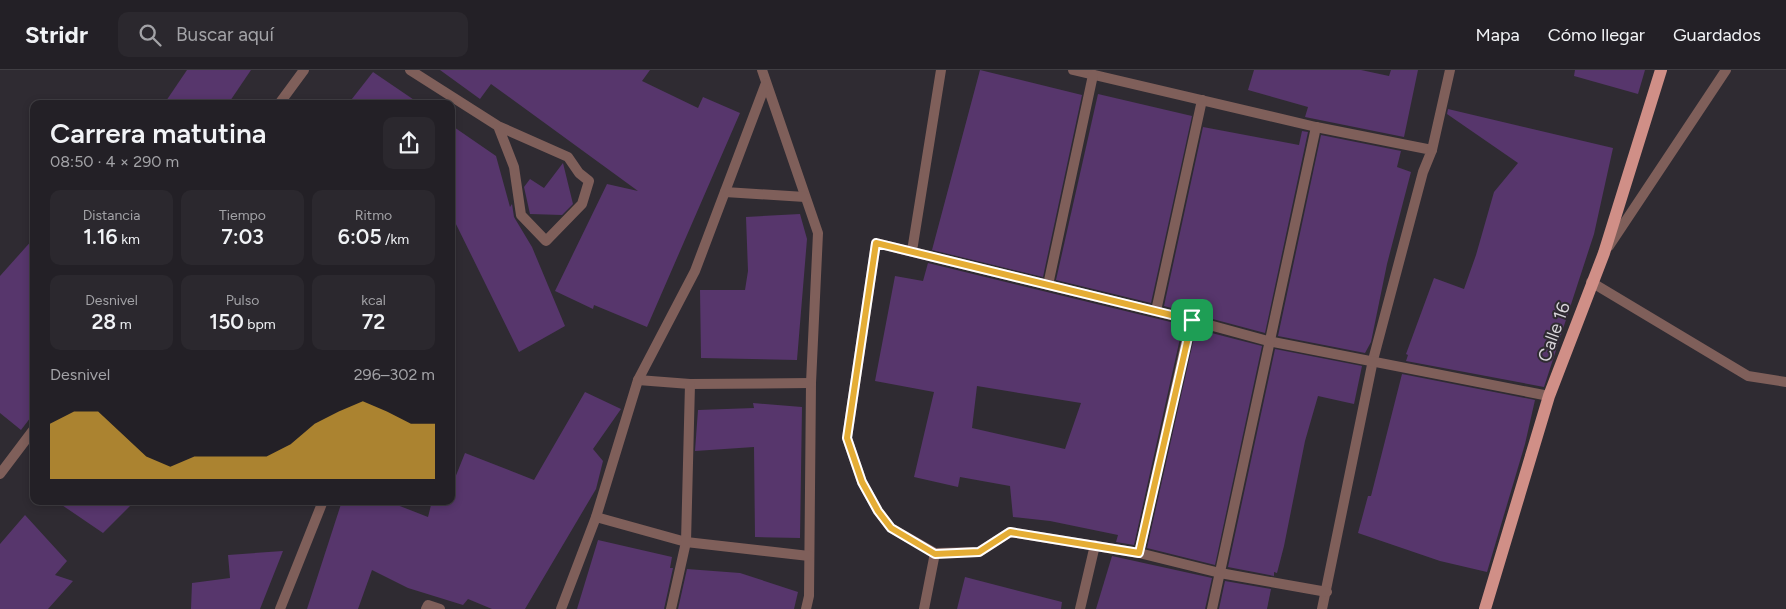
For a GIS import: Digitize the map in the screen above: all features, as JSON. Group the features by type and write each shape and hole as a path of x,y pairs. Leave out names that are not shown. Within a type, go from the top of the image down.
{"main road":[{"name":"Calle 16","path":"1485,609 1549,396 1591,282 1604,253 1661,70"}],"street":[{"path":"282,100 304,70"},
{"path":"410,70 498,126 568,157 588,181 582,204 546,241 521,215 514,167 498,126"},
{"path":"762,70 818,233 810,383 809,596 806,609"},
{"path":"912,251 941,70"},
{"path":"1073,70 1316,128 1432,150"},
{"path":"1322,609 1373,360 1423,172 1432,150 1450,70"},
{"path":"1604,253 1726,70"},
{"path":"1048,284 1093,75"},
{"path":"561,609 596,516 638,380 695,271 766,83"},
{"path":"1156,311 1202,100"},
{"path":"1212,609 1268,341 1316,128"},
{"path":"725,192 805,197"},
{"path":"1327,592 1220,573 1139,553 1010,532 979,552 935,554 891,528 878,511 862,482 847,438 876,243 1192,320 1268,341 1373,360 1549,396"},
{"path":"1591,282 1748,376 1786,382"},
{"path":"1139,553 1192,320"},
{"path":"638,380 690,384 810,383"},
{"path":"671,609 686,542 690,384"},
{"path":"0,474 30,434"},
{"path":"280,609 321,505"},
{"path":"596,516 686,542 809,556"},
{"path":"1080,609 1095,545"},
{"path":"924,609 935,554"},
{"path":"426,609 428,605 440,609"}],"building":[{"path":"187,70 251,70 231,100 167,100"},
{"path":"440,70 650,70 642,81 698,108 703,97 740,113 647,327 594,305 593,309 555,291 607,184 638,191 491,84 480,99"},
{"path":"980,70 1082,95 1043,277 932,250"},
{"path":"1254,70 1361,70 1389,76 1391,70 1418,70 1404,137 1305,117 1308,107 1248,90"},
{"path":"1575,70 1645,70 1638,94 1574,76"},
{"path":"373,72 414,100 351,100"},
{"path":"1098,94 1192,116 1151,303 1056,280"},
{"path":"1448,109 1613,148 1594,234 1544,387 1406,361 1408,355 1406,354 1434,278 1464,289 1494,192 1518,163 1447,114"},
{"path":"1203,127 1299,145 1302,131 1308,132 1265,333 1164,306"},
{"path":"455,128 496,156 510,207 512,204 514,217 532,247 565,326 519,352 455,222"},
{"path":"1321,135 1401,151 1397,167 1411,172 1387,264 1371,342 1365,353 1278,336"},
{"path":"563,163 573,204 562,215 530,214 524,187 530,179 544,188"},
{"path":"800,214 807,239 797,360 701,358 700,290 745,290 748,271 746,217"},
{"path":"30,242 30,418 21,430 0,413 0,276"},
{"path":"928,263 1183,325 1134,545 1116,542 1118,535 1050,521 1013,517 1010,486 960,477 958,487 914,477 934,392 875,381 895,276 923,281","holes":["977,386 1081,403 1065,449 972,428"]},
{"path":"1196,329 1262,346 1215,565 1147,548"},
{"path":"1275,349 1362,366 1354,404 1318,396 1305,441 1284,546 1277,573 1274,572 1274,576 1228,567"},
{"path":"1402,374 1535,400 1525,444 1487,572 1440,561 1358,533 1368,496 1371,496"},
{"path":"585,392 621,409 593,449 603,461 596,489 525,609 492,609 468,599 463,605 408,588 372,570 358,609 307,609 341,505 397,505 428,517 431,505 455,505 455,478 465,453 534,480"},
{"path":"753,403 802,407 800,538 755,537 754,447 695,451 698,410 754,408"},
{"path":"62,505 131,505 103,533"},
{"path":"25,515 67,561 55,575 73,581 48,609 0,609 0,544"},
{"path":"598,540 672,557 670,568 673,568 664,609 577,609"},
{"path":"283,551 260,609 191,609 192,583 230,578 228,555"},
{"path":"1112,556 1212,578 1205,609 1096,609"},
{"path":"687,569 740,573 798,592 794,609 678,609"},
{"path":"965,577 1062,602 1061,609 957,609"},
{"path":"1225,581 1271,589 1267,609 1219,609"}],"route":[{"path":"876,243 1192,320 1139,553 1010,532 979,552 935,554 891,528 878,511 862,482 847,438 876,243"}]}
